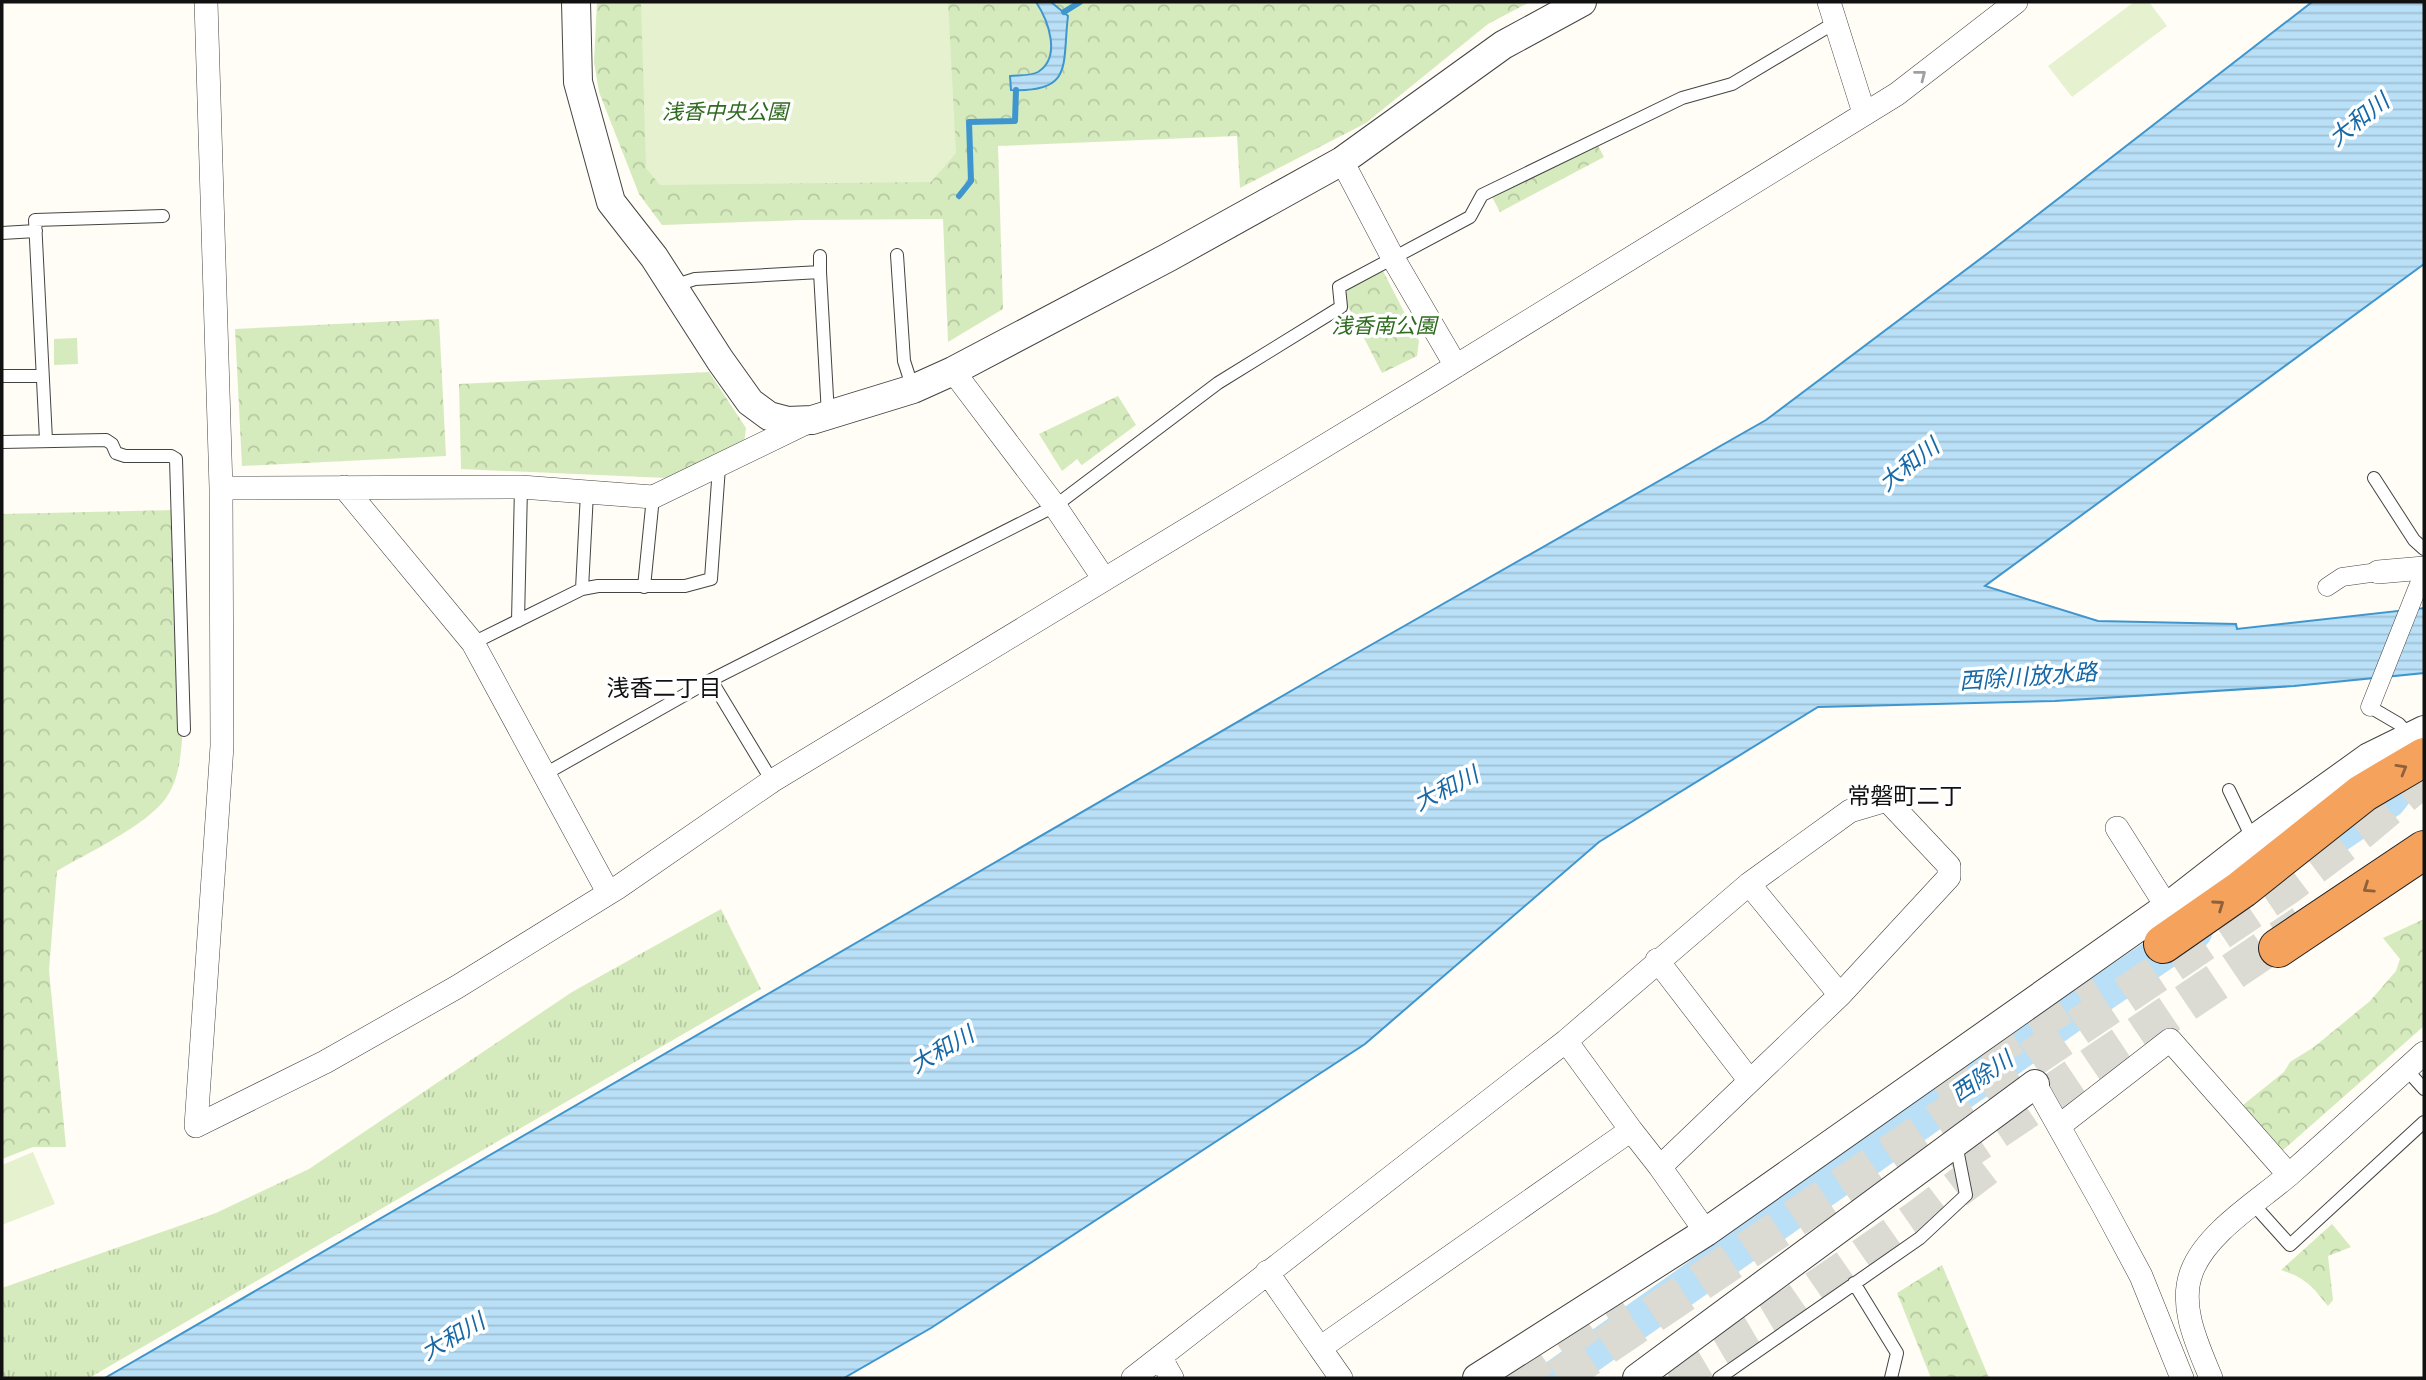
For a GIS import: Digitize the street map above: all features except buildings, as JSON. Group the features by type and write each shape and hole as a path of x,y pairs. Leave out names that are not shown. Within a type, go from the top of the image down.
{"highway":[{"path":"2165,925 2252,882 2363,793 2420,741"},
{"path":"2278,948 2424,850"}],"street":[{"path":"206,2 220,488 222,746 196,1126 326,1062 457,987 608,892 772,781 1456,366 1897,94 2016,2"},
{"path":"576,2 579,82 611,202 654,257 750,402 769,416 788,421 820,418"},
{"path":"220,488 521,487 653,497 820,418 914,389 953,372 1342,161 1503,45 1582,2"},
{"path":"1833,12 1864,113"},
{"path":"1342,161 1393,258 1456,366"},
{"path":"953,372 1055,506 1104,579"},
{"path":"344,487 474,643 608,892"},
{"path":"2327,587 2342,577 2378,572 2423,574 2370,707"},
{"path":"1477,1378 1706,1232 2165,925 2253,840 2369,757 2420,741"},
{"path":"1133,1378 1566,1041 1657,960 1749,884 1850,811 1887,800 1949,866 1949,877 1840,995 1660,1167"},
{"path":"2117,828 2165,925"},
{"path":"1749,884 1840,995"},
{"path":"1657,960 1751,1081"},
{"path":"2059,1126 2171,1040 2289,1175"},
{"path":"1566,1041 1706,1232"},
{"path":"2211,1378 2191,1324 2187,1293 2191,1272 2210,1242 2424,1053"},
{"path":"1637,1378 2035,1084 2141,1276 2182,1378"},
{"path":"1320,1348 1631,1130"},
{"path":"1267,1272 1341,1378"},
{"path":"1160,1357 1172,1378"}],"lane":[{"path":"545,774 711,680 1055,506 1217,383 1342,307 1339,287 1470,217 1482,195 1682,98 1732,84 1833,12"},
{"path":"46,440 35,220 163,216"},
{"path":"2,233 36,231"},
{"path":"897,255 904,361 914,389"},
{"path":"820,256 820,418"},
{"path":"673,286 695,279 820,272"},
{"path":"2,376 42,376"},
{"path":"2,442 106,440 117,453 125,456 171,456 176,459 184,730"},
{"path":"474,643 582,589 598,586 685,586 711,579 719,467"},
{"path":"2374,478 2414,540 2424,549"},
{"path":"518,621 521,487"},
{"path":"582,589 587,493"},
{"path":"644,587 653,497"},
{"path":"711,680 772,781"},
{"path":"2370,707 2399,724 2420,741"},
{"path":"2229,790 2253,840"},
{"path":"2406,1069 2424,1088"},
{"path":"2254,1205 2290,1245 2424,1122"},
{"path":"1719,1378 1920,1238 1966,1195 1955,1142"},
{"path":"1854,1283 1897,1353 1891,1378"}],"green space":[{"name":"浅香中央公園","path":"597,2 1530,2 1488,24 1366,123 1240,188 1237,136 998,146 1003,309 948,342 943,219 662,225 639,194 599,92 594,62"},
{"path":"641,2 948,2 956,153 931,182 660,185 646,168"},
{"path":"2134,2 2149,2 2167,26 2072,97 2048,66"},
{"path":"1596,142 1604,157 1500,212 1492,197"},
{"name":"浅香南公園","path":"1382,269 1419,341 1417,356 1382,373 1344,299 1348,288"},
{"path":"439,319 446,456 242,466 235,329"},
{"path":"77,338 78,364 54,365 54,339"},
{"path":"709,372 746,428 744,443 667,478 461,469 459,384"},
{"path":"1118,396 1136,425 1082,465 1077,459 1062,471 1039,434"},
{"path":"175,510 182,741 178,771 166,798 145,819 57,871 49,970 66,1147 33,1147 2,1159 2,514"},
{"path":"721,909 761,989 89,1378 2,1378 2,1288 216,1213 309,1169 572,992"},
{"path":"2424,919 2424,1026 2282,1151 2243,1105 2284,1072 2290,1062 2314,1047 2370,1001 2396,971 2400,959 2383,938"},
{"path":"33,1152 55,1204 2,1225 2,1165"},
{"path":"2332,1224 2351,1247 2328,1256 2333,1300 2328,1306 2308,1284 2281,1270"},
{"path":"1942,1265 1989,1378 1931,1378 1897,1293"}],"water":[{"path":"1036,2 1051,2 1068,16 1061,72 1055,81 1046,86 1031,90 1011,90 1010,76 1038,72 1050,57 1048,28"},
{"path":"2312,2 2424,2 2424,264 1985,586 2098,621 2236,624 2237,629 2424,608 2424,673 2294,686 2055,701 1818,707 1599,842 1365,1044 931,1328 844,1378 105,1378 1341,662 1766,420 1996,247"}],"waterway":[{"path":"1064,12 1080,2"},
{"path":"959,196 971,181 969,122 1015,121 1016,90"},
{"name":"西除川","path":"2329,840 2388,800 2406,777"},
{"name":"西除川","path":"1556,1378 2070,1015 2194,931"}],"tunnel":[{"path":"1558,1378 2287,886 2360,831 2424,777"},
{"path":"1949,1162 2303,924"},
{"path":"1933,1086 2096,985"},
{"path":"1670,1378 1791,1307 1919,1218 1999,1157"},
{"path":"1511,1378 1621,1300"}],"district":[{"name":"浅香二丁目","path":"664,688"},
{"name":"常磐町二丁","path":"1905,796"}],"water label":[{"name":"大和川","path":"2359,120"},
{"name":"大和川","path":"1909,465"},
{"name":"西除川放水路","path":"2028,677"},
{"name":"大和川","path":"1446,789"},
{"name":"大和川","path":"942,1050"},
{"name":"大和川","path":"453,1337"}]}
